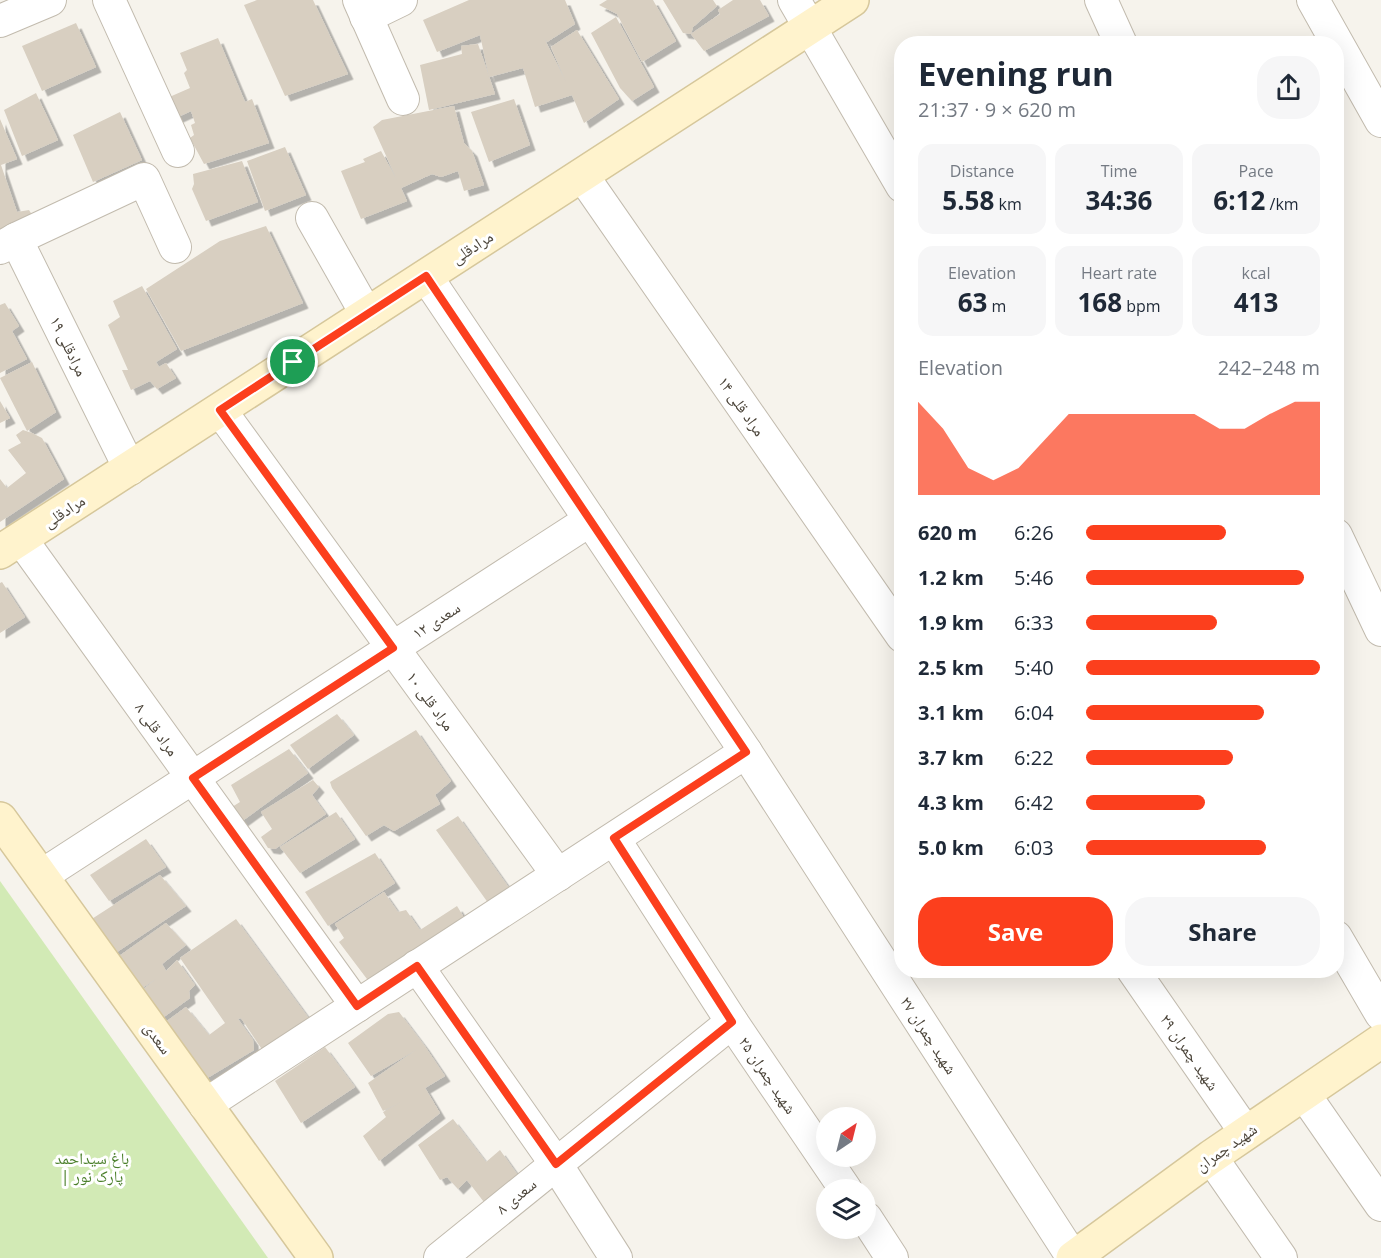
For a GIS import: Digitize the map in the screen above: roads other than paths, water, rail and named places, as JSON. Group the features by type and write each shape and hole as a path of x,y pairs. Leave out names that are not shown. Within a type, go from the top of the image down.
{"street":[{"path":"0,21 50,0"},
{"path":"109,0 177,151"},
{"path":"401,0 362,9 403,99"},
{"name":"مرادقلی","path":"11,546 582,176 802,14 852,0"},
{"path":"1101,0 1117,36"},
{"path":"1313,0 1333,36"},
{"path":"802,14 894,172"},
{"path":"1344,55 1381,121"},
{"name":"مراد قلی ۱۴","path":"582,176 894,624"},
{"path":"8,244 144,178 175,247"},
{"path":"312,218 367,315"},
{"name":"مرادقلی ۱۹","path":"8,244 130,468"},
{"name":"شهید چمران ۲۷","path":"426,276 746,752 1073,1258"},
{"name":"مراد قلی ۱۰","path":"220,410 558,875"},
{"name":"سعدی ۱۲","path":"41,876 590,520"},
{"name":"مراد قلی ۸","path":"11,546 193,778 357,1006"},
{"path":"1344,552 1381,630"},
{"path":"205,1105 746,752"},
{"name":"سعدی","path":"2,824 316,1258"},
{"name":"شهید چمران ۲۵","path":"614,838 732,1022 839,1179"},
{"path":"1344,951 1381,1014"},
{"path":"417,966 556,1164 616,1258"},
{"name":"شهید چمران ۲۹","path":"1139,978 1246,1133"},
{"name":"سعدی ۸","path":"440,1258 732,1022"},
{"name":"شهید چمران","path":"1073,1258 1210,1157 1381,1041"},
{"path":"1304,1094 1381,1205"},
{"path":"1210,1157 1281,1258"},
{"path":"876,1233 892,1258"}],"park label":[{"name":"باغ سیداحمد | پارک نور","path":"92,1167"}]}
